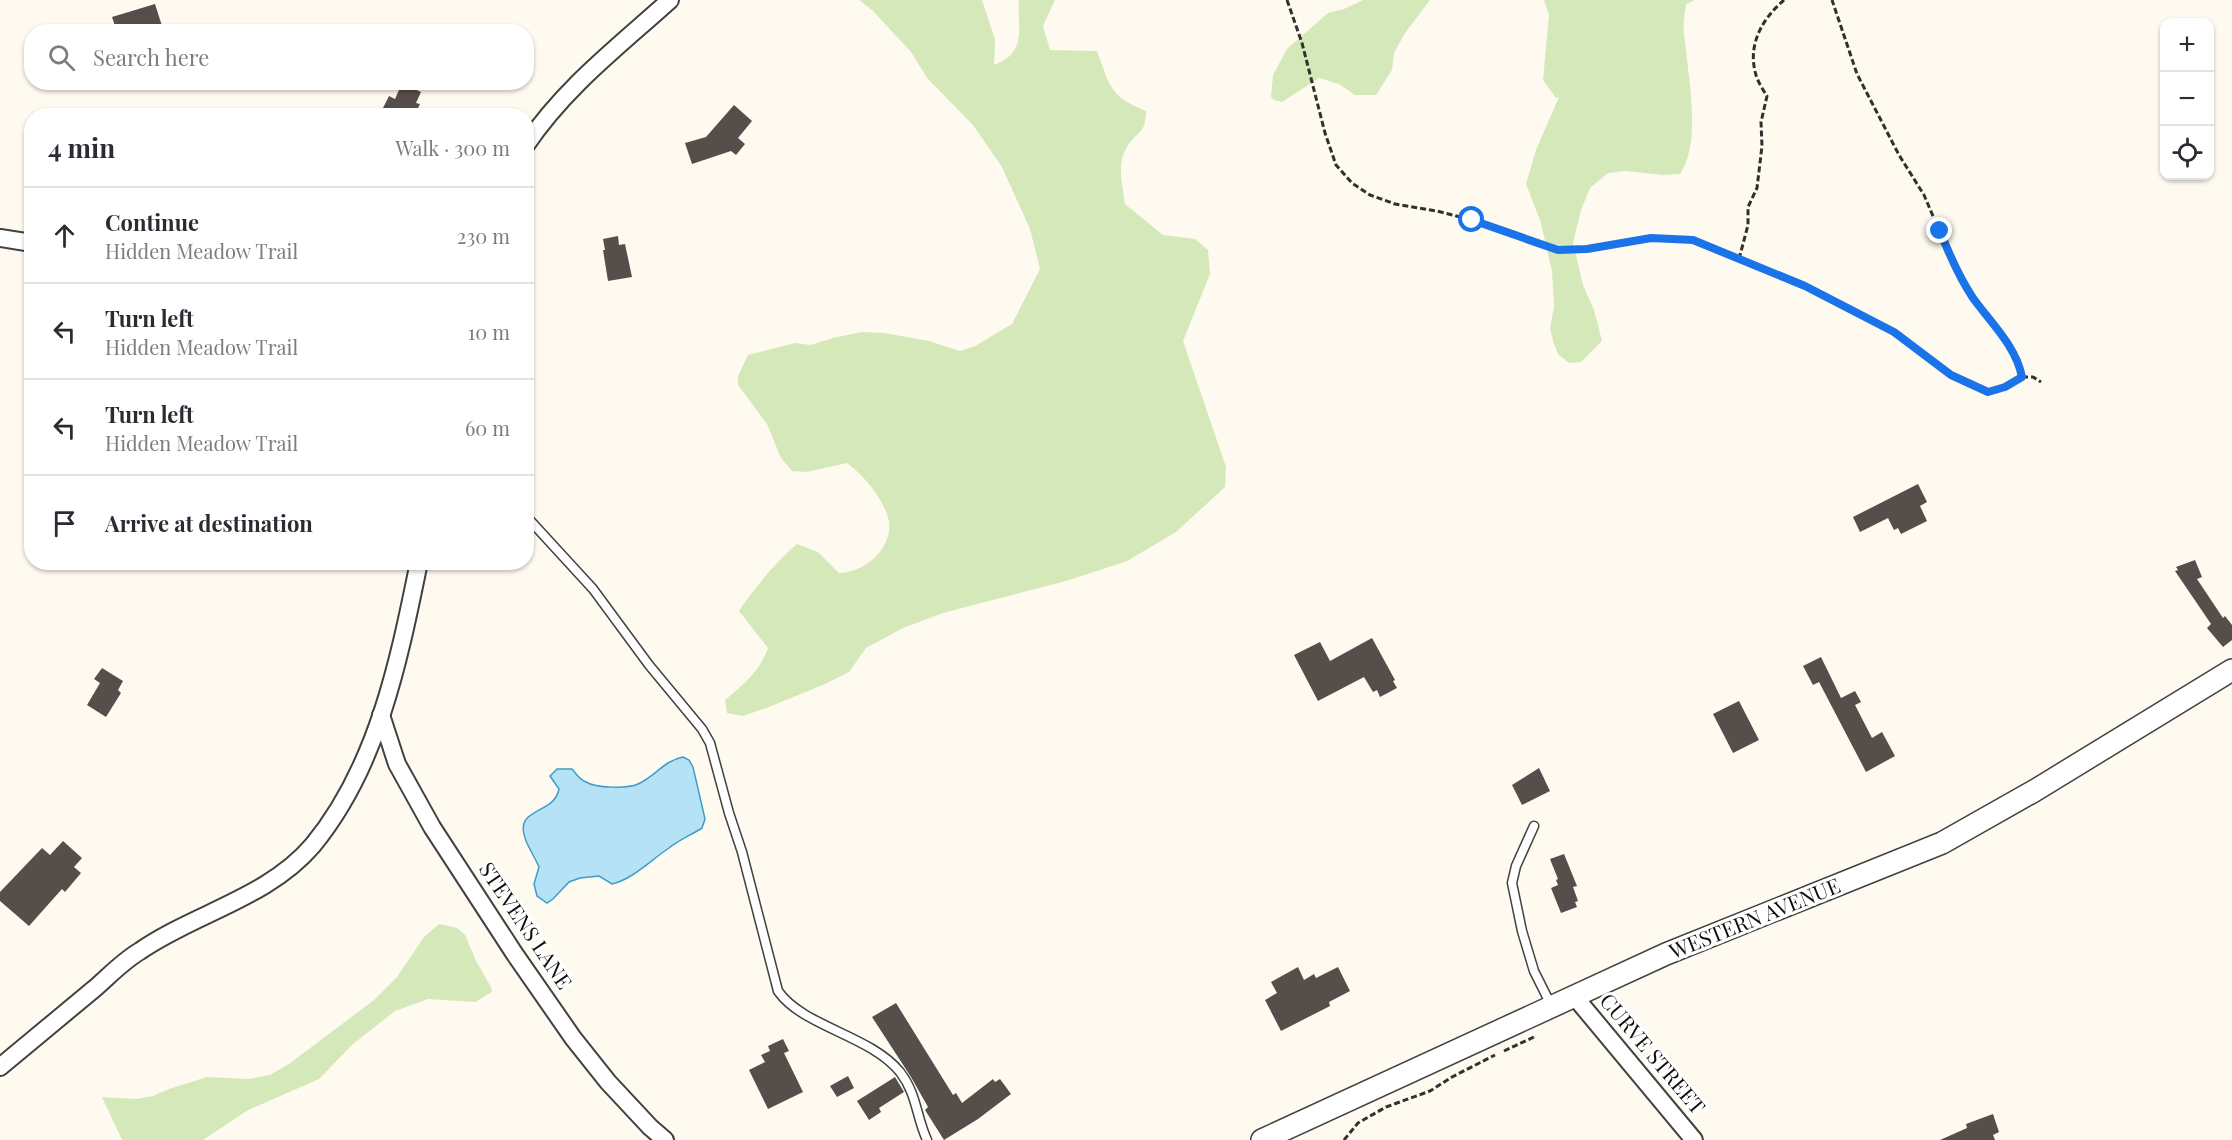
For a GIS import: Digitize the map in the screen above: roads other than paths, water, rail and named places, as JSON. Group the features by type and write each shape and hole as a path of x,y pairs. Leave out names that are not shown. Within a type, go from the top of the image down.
{"street":[{"path":"534,134 557,103 586,73 670,0"},
{"path":"0,238 24,242"},
{"path":"0,1067 138,952 174,929 258,890 286,871 313,845 338,809 361,768 381,715 403,644 417,570"},
{"name":"WESTERN AVENUE","path":"1262,1140 1666,954 1942,843 2034,791 2232,670"},
{"name":"STEVENS LANE","path":"381,715 397,764 432,827 514,953 587,1056 615,1090 665,1140"},
{"name":"CURVE STREET","path":"1575,997 1694,1140"}],"lane":[{"path":"534,524 593,589 648,665 702,729 710,743 742,852 778,991 784,1000 796,1008 861,1042 891,1062 916,1098 921,1127 927,1140"},
{"path":"1534,826 1520,855 1512,883 1534,970 1552,1008"}],"water":[{"path":"683,757 689,760 693,767 705,819 702,828 677,842 635,874 620,882 612,884 599,876 580,878 569,882 547,903 537,896 534,884 539,867 523,830 529,816 556,798 559,789 550,776 557,769 572,769 578,777 591,784 604,787 627,787 644,781 670,762"}]}
